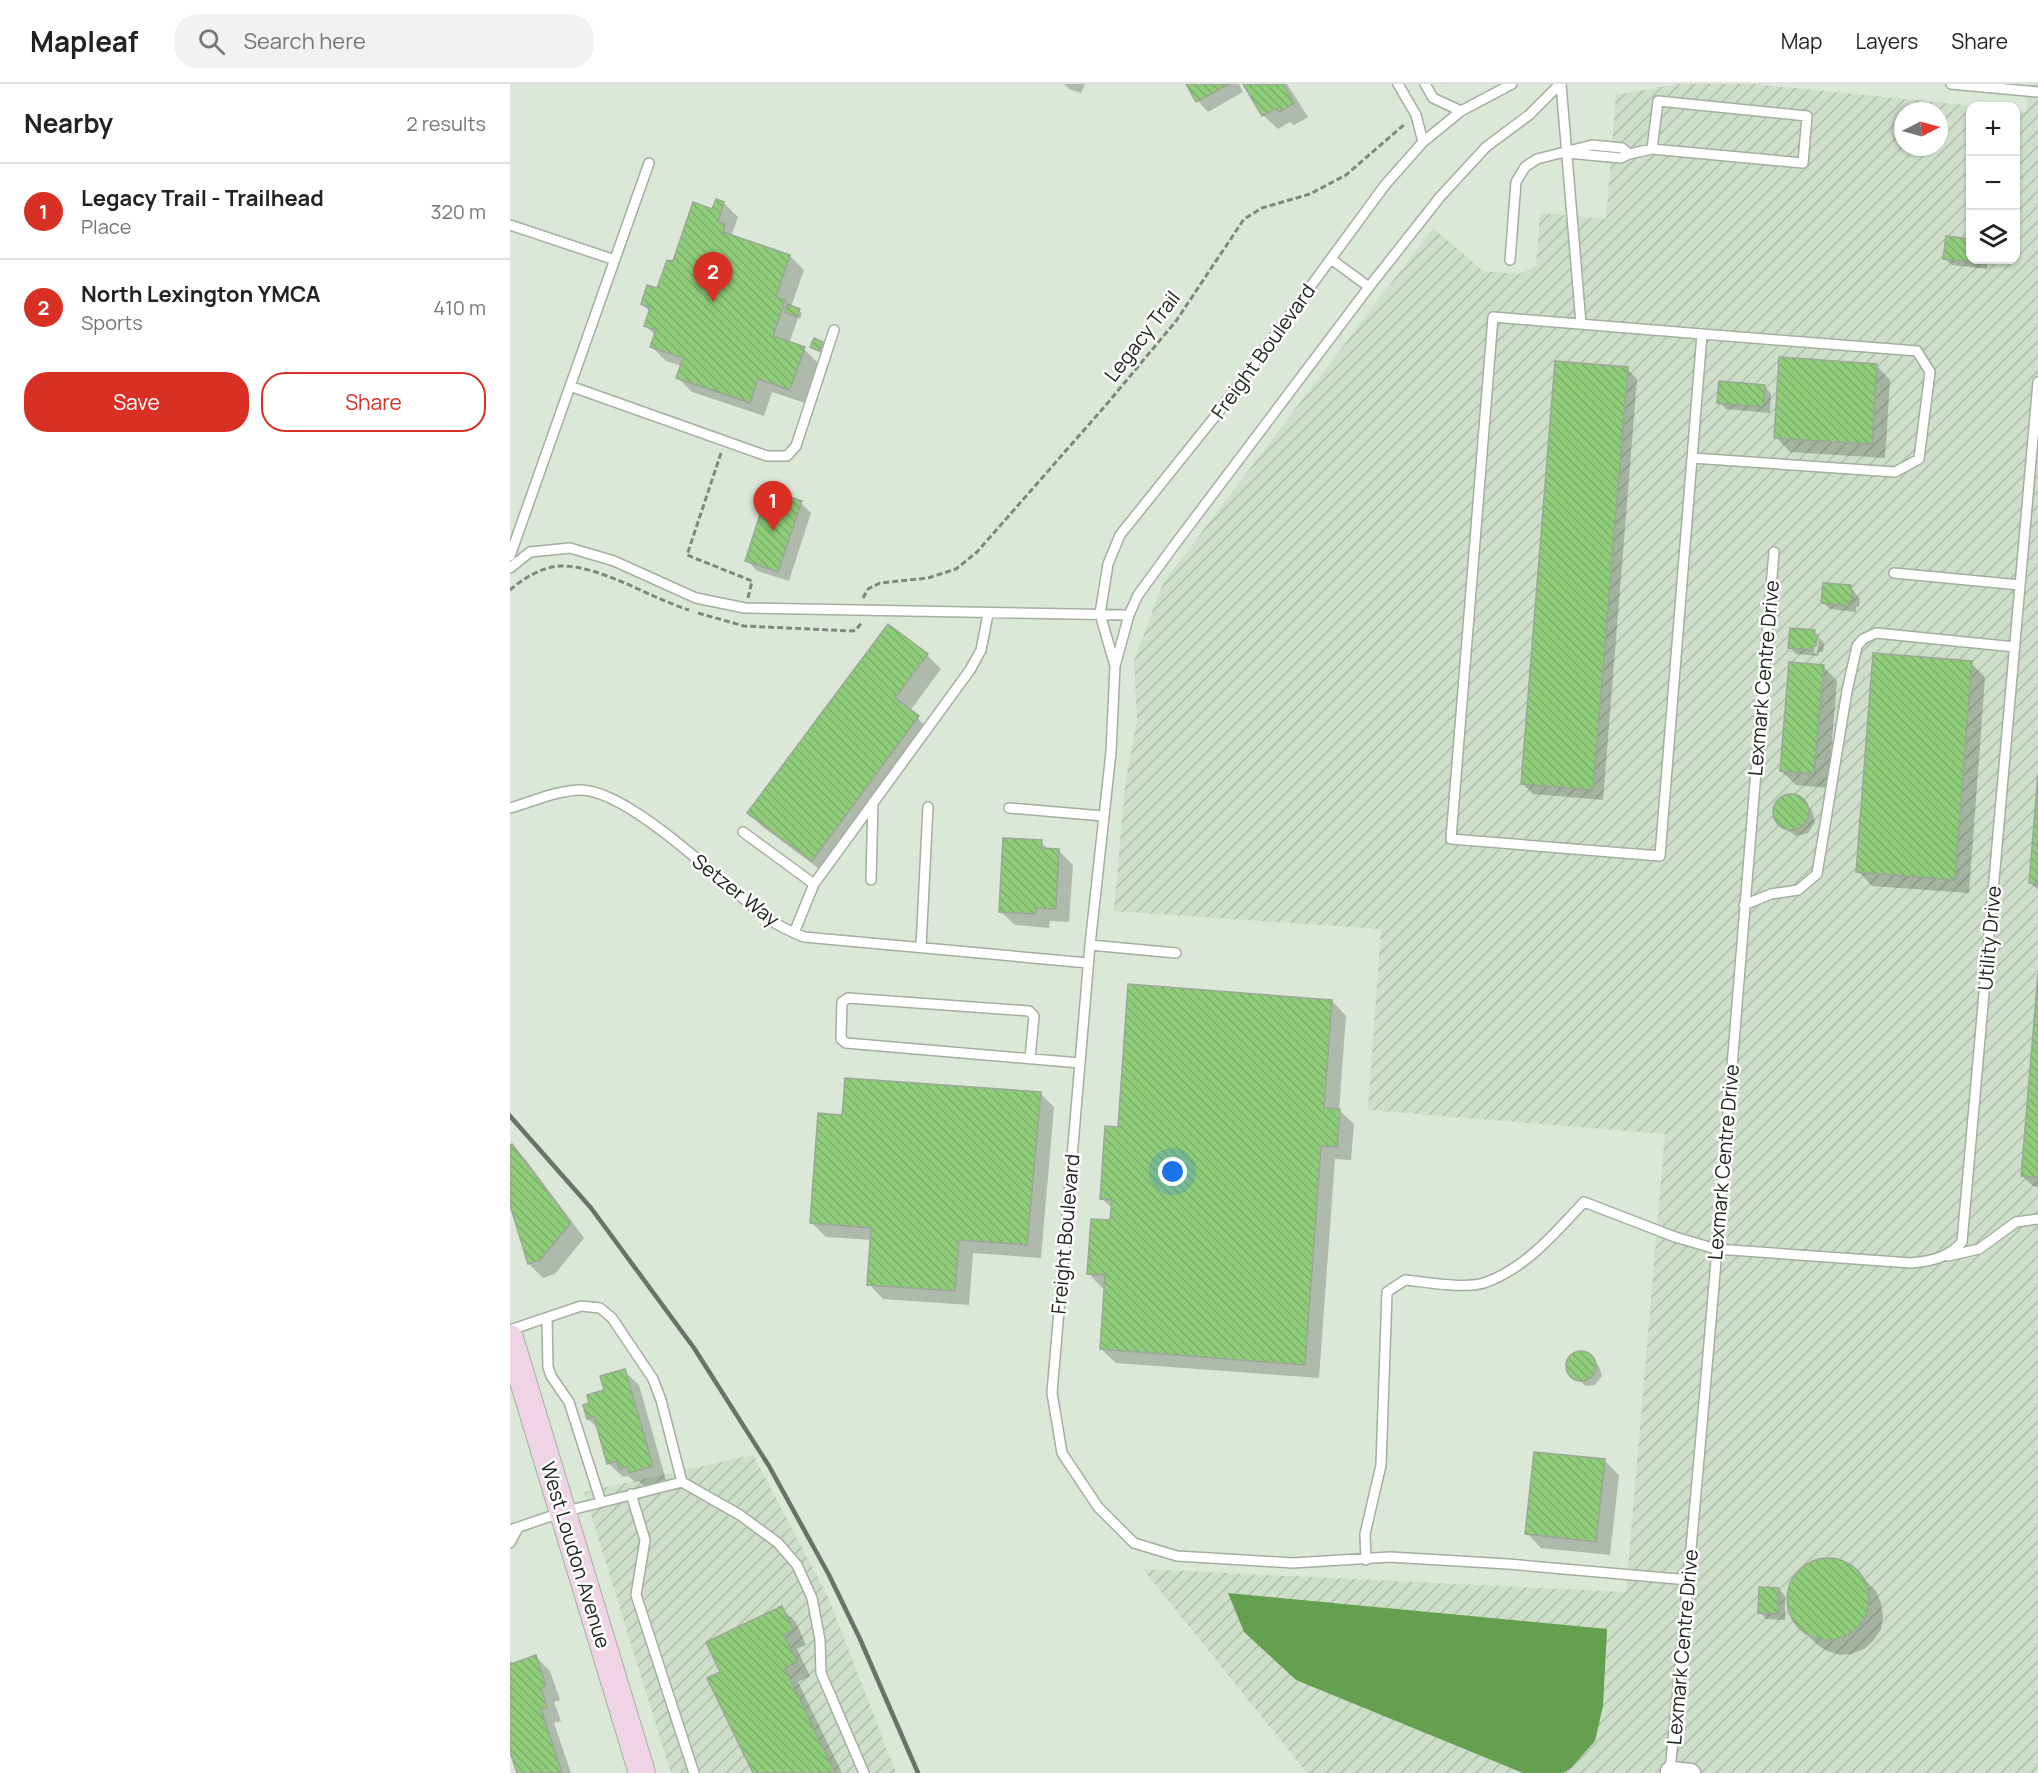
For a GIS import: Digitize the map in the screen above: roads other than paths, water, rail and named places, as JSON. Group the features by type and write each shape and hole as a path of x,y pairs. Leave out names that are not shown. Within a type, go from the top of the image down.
{"main road":[{"name":"West Loudon Avenue","path":"510,1338 642,1773"}],"street":[{"path":"1670,1772 1690,1773"}],"lane":[{"path":"1398,84 1416,115 1423,142"},
{"path":"1425,84 1432,98 1461,111"},
{"name":"Freight Boulevard","path":"1115,666 1100,614 1108,564 1119,535 1217,414 1385,185 1423,142 1461,111 1512,84"},
{"path":"1561,84 1581,324"},
{"name":"Freight Boulevard","path":"1561,84 1529,115 1486,147 1440,197 1369,287 1176,543 1138,595 1130,615 1115,666 1111,752 1088,963 1052,1393 1062,1454 1098,1508 1134,1544 1177,1556 1293,1563 1390,1557 1689,1580"},
{"path":"1951,84 2038,92"},
{"path":"1510,260 1516,182 1525,167 1537,159 1567,153 1621,158 1652,149 1803,163 1807,116 1658,101 1652,149"},
{"path":"510,556 649,163"},
{"path":"510,225 615,260"},
{"path":"1331,259 1369,287"},
{"path":"1692,458 1895,472 1919,459 1930,372 1917,351 1493,317 1451,839 1660,856 1692,458 1702,334"},
{"path":"570,386 767,456 787,456 796,446 834,330"},
{"name":"Utility Drive","path":"1943,1257 1954,1251 1962,1242 2038,382"},
{"path":"510,568 530,552 570,548 614,561 696,598 745,608 1130,615"},
{"name":"Lexmark Centre Drive","path":"1670,1772 1724,1174 1774,552"},
{"path":"1894,573 2020,585"},
{"path":"794,933 814,884 970,669 981,650 988,614"},
{"path":"1744,904 1771,894 1798,890 1817,874 1847,691 1857,646 1863,639 1876,633 2015,647"},
{"name":"Setzer Way","path":"510,808 560,793 582,790 610,797 642,816 769,920 804,937 1088,963"},
{"path":"871,880 873,802"},
{"path":"921,947 928,807"},
{"path":"1009,808 1103,816"},
{"path":"742,832 814,884"},
{"path":"1090,945 1176,953"},
{"path":"1030,1059 1034,1016 1029,1011 848,998 842,1002 841,1039 846,1043 1030,1059 1080,1063"},
{"path":"1366,1560 1365,1534 1381,1465 1387,1292 1405,1280 1449,1285 1482,1283 1514,1269 1547,1241 1584,1202 1675,1237 1716,1249 1911,1263 1979,1249 2016,1222 2038,1219"},
{"path":"510,1330 581,1306 600,1308 612,1318 654,1379 682,1482"},
{"path":"547,1317 548,1367 551,1376 569,1402 601,1502"},
{"path":"510,1543 514,1529 563,1512 682,1482 740,1515 778,1544 797,1565 812,1598 820,1640 821,1673 864,1773"},
{"path":"631,1494 645,1540 636,1595 694,1773"}],"railway":[{"path":"510,1116 591,1208 694,1348 769,1466 829,1575 860,1639 918,1773"}],"place":[{"name":"North Lexington YMCA","path":"713,302"},
{"name":"Legacy Trail - Trailhead","path":"773,531"}]}
